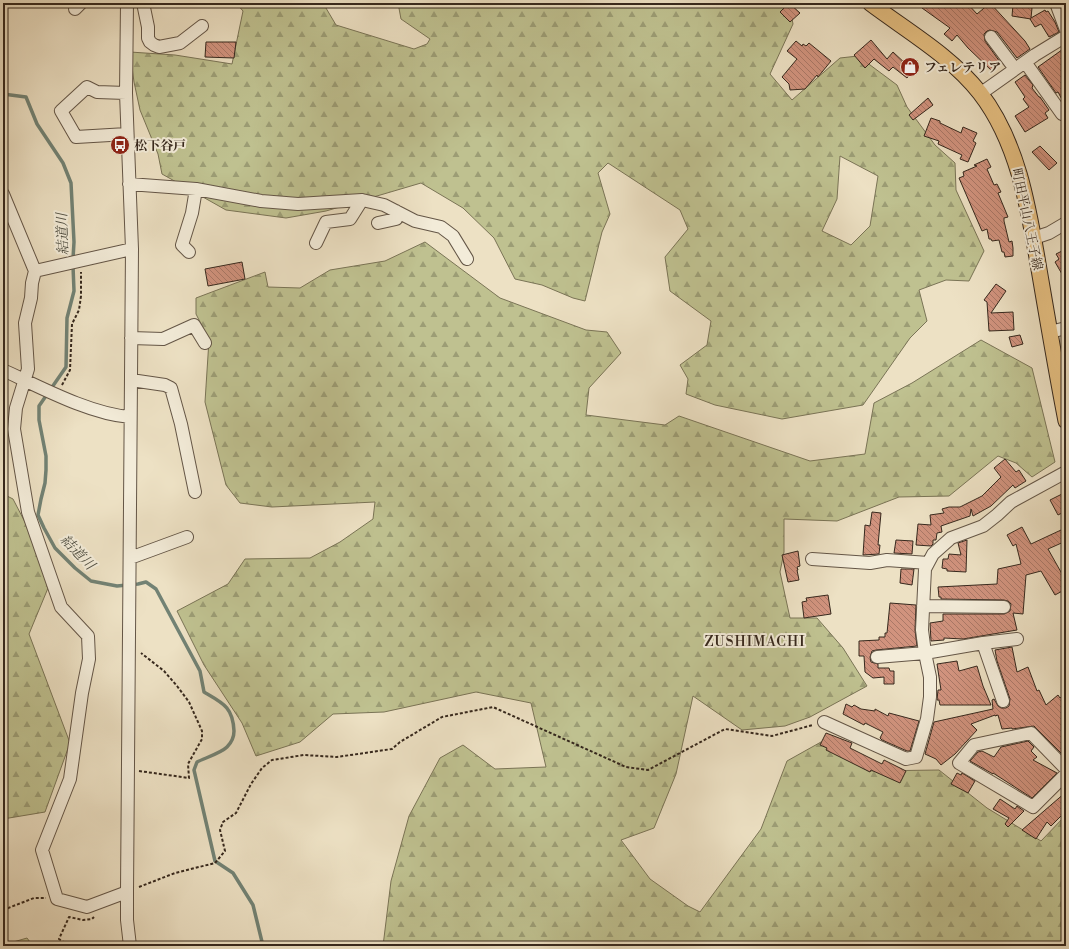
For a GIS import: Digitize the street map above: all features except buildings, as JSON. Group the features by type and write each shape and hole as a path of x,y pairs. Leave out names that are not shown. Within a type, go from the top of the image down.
{"main road":[{"name":"町田平山八王子線","path":"870,3 934,50 960,72 980,94 1003,132 1022,181 1034,238 1050,332 1063,388 1066,422"}],"street":[{"path":"127,3 126,93 132,249 127,892 127,920 130,946"},
{"path":"143,3 148,27 148,38 150,42 159,47 180,43 202,26"},
{"path":"1056,3 1066,30"},
{"path":"980,94 1020,65 1066,36"},
{"path":"991,37 1020,65 1062,114"},
{"path":"126,93 97,92 87,87 61,111 76,137 127,134"},
{"path":"129,184 196,189 261,201 298,204 362,200 397,208 415,221 441,227 453,236 467,259"},
{"path":"189,252 182,245 192,213 196,189"},
{"path":"3,194 35,271 25,323 25,336 29,360 28,369 8,430 28,512 61,607 88,636 89,659 82,692 70,779 42,850 57,899 87,907 127,892"},
{"path":"316,243 326,222 350,220 362,200"},
{"path":"378,223 396,219 397,208"},
{"path":"1034,238 1049,233 1066,223"},
{"path":"35,271 132,249"},
{"path":"131,338 163,339 194,325 205,343"},
{"path":"1050,332 1066,328"},
{"path":"3,370 56,394 100,411 112,415 130,417"},
{"path":"131,380 164,385 171,388 181,424 195,492"},
{"path":"824,722 906,759 916,757 927,719 930,697 930,677 922,630 925,569 928,563 933,554 951,538 983,526 1011,502 1066,472"},
{"path":"130,558 186,537"},
{"path":"812,559 870,563 886,560 928,563"},
{"path":"923,606 1004,608"},
{"path":"877,657 925,653 982,643 1017,639"},
{"path":"982,643 1004,701"},
{"path":"1066,770 1031,733 974,745 959,763 1033,807 1066,774"}],"path":[{"path":"56,394 68,377 70,370 72,324 79,310 81,296 76,262"},
{"path":"128,769 189,778 188,764 202,739 202,731 189,702 178,686 164,671 144,654 129,648"},
{"path":"127,892 175,873 215,863 225,851 220,830 224,822 236,813 262,768 272,760 304,755 337,757 392,749 400,742 442,717 493,707 626,767 648,770 725,729 772,736 824,722"},
{"path":"3,910 34,898 57,899"},
{"path":"69,946 59,938 69,917 83,920 92,919 97,904"}],"green space":[{"path":"236,3 323,3 336,25 414,49 427,44 430,39 401,19 398,3 789,3 793,24 770,74 792,100 840,58 858,56 897,85 907,107 935,145 955,163 956,190 984,251 969,281 946,280 919,290 927,321 910,338 863,405 782,419 715,405 686,394 688,379 680,365 707,345 711,321 670,291 665,257 688,229 680,210 608,163 598,173 610,214 602,232 585,301 573,298 542,285 515,279 494,238 463,208 421,183 326,211 286,218 226,210 162,174 158,154 140,110 130,52 175,55 232,64 243,11","holes":["840,156 878,176 870,226 851,245 822,231 837,199"]},
{"path":"425,242 500,298 586,330 607,332 621,353 589,388 586,415 665,425 679,416 810,461 865,454 874,403 912,383 981,340 1032,368 1055,462 1032,477 1016,463 998,456 949,496 899,497 837,521 784,519 784,552 780,572 790,618 817,618 843,648 867,686 810,717 785,726 742,730 693,696 676,774 654,828 621,840 650,879 688,906 700,912 761,829 787,761 821,742 868,771 939,770 987,808 1041,841 1066,815 1066,946 383,946 391,881 409,816 440,758 463,745 495,769 546,767 531,703 476,692 384,712 333,714 300,742 256,756 242,723 204,665 177,611 228,584 245,559 310,558 340,542 373,519 375,502 272,507 240,503 226,485 205,402 209,340 196,314 196,298 265,272 268,287 300,288 330,270 385,261"},
{"path":"3,494 13,499 53,576 29,634 70,743 45,812 3,819"},
{"path":"27,938 33,946 3,946 3,945"}],"waterway":[{"name":"結道川","path":"3,94 26,97 37,124 63,163 71,183 74,242 73,259"},
{"name":"結道川","path":"73,266 74,291 67,318 66,367 39,406 39,420 46,456 46,470 45,483 38,515 55,548 75,568 91,581 117,586 146,582 156,589 200,671 204,692 222,703 232,716 234,731 233,737 227,747 197,762 194,770 215,861 233,873 253,905 263,946"}],"place":[{"name":"フェレテリア","path":"910,67"},
{"name":"松下谷戸","path":"120,145"}],"district":[{"name":"ZUSHIMACHI","path":"755,641"}]}
